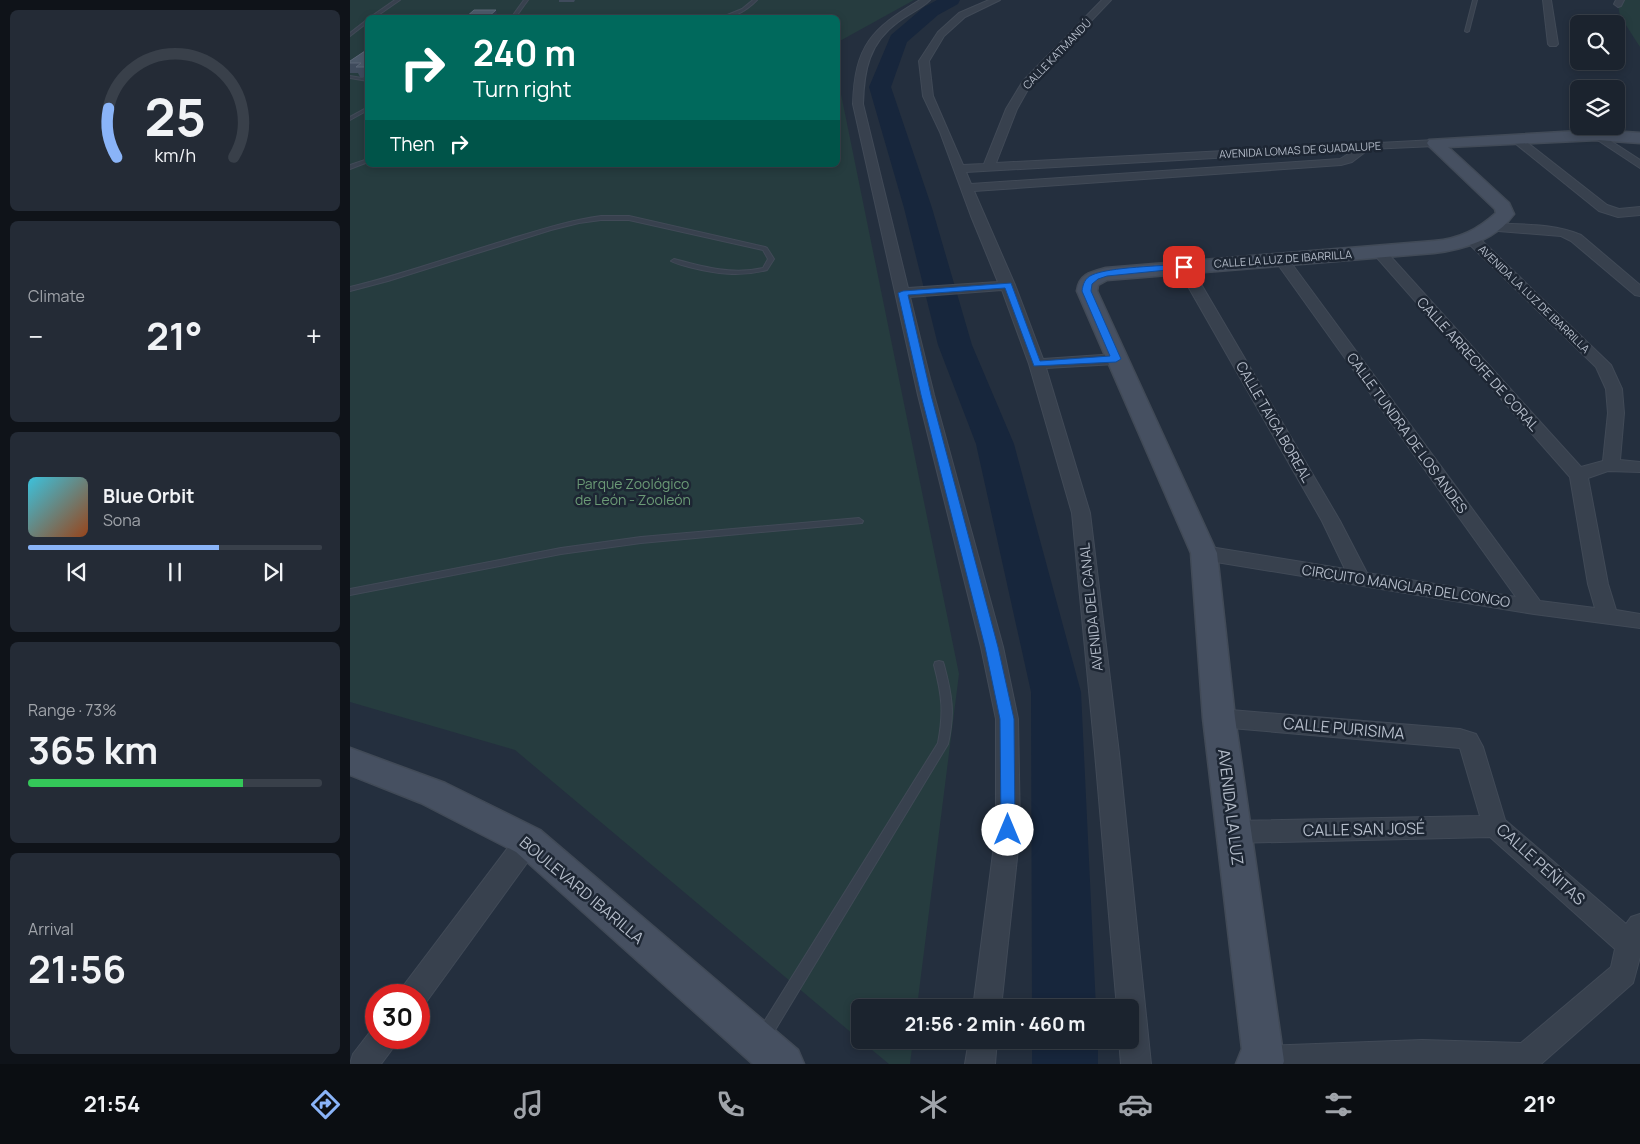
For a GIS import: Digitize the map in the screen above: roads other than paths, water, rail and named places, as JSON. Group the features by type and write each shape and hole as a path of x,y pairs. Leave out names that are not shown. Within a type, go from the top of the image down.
{"street":[{"path":"926,0 887,25 872,42 862,58 857,81 860,112 910,293 926,395 992,647 1007,719 1008,830 988,999"},
{"path":"960,169 928,96 924,61 941,34 962,15 996,0"},
{"name":"CALLE KATMANDÚ","path":"989,167 1024,84 1050,61 1107,0"},
{"path":"1547,0 1553,44"},
{"path":"1597,135 1640,165"},
{"name":"AVENIDA LOMAS DE GUADALUPE","path":"960,169 1435,144 1515,138 1597,135 1640,138"},
{"path":"1515,138 1603,208 1618,213 1640,211"},
{"name":"AVENIDA LA LUZ DE IBARRILLA","path":"1435,144 1503,207 1505,214 1473,240 1603,366 1614,389 1616,413 1612,464"},
{"path":"967,188 1341,162 1348,160 1367,147"},
{"name":"AVENIDA DEL CANAL","path":"960,169 1008,285 1037,364 1082,513 1136,1064"},
{"path":"1491,227 1550,230 1565,233 1576,238 1640,292"},
{"name":"CALLE LA LUZ DE IBARRILLA","path":"1204,553 1116,359 1087,291 1088,283 1095,277 1106,274 1456,245 1473,240"},
{"name":"CALLE ARRECIFE DE CORAL","path":"1378,251 1579,476"},
{"name":"CALLE TUNDRA DE LOS ANDES","path":"1281,258 1534,607"},
{"name":"CALLE TAIGA BOREAL","path":"1184,267 1331,521 1360,580"},
{"path":"910,293 1008,285"},
{"path":"1037,364 1116,359"},
{"path":"1640,467 1612,464 1592,467 1579,476 1598,584 1608,617 1640,621"},
{"name":"CIRCUITO MANGLAR DEL CONGO","path":"1204,553 1360,580 1608,617"},
{"name":"AVENIDA LA LUZ","path":"1204,553 1219,718 1260,1063"},
{"name":"CALLE PURISIMA","path":"1219,718 1460,738 1468,741"},
{"name":"CALLE PEÑITAS","path":"1468,741 1472,747 1495,826 1635,935"},
{"name":"BOULEVARD IBARILLA","path":"350,760 433,792 528,841 772,1053"},
{"name":"CALLE SAN JOSÉ","path":"1233,832 1495,826"},
{"path":"422,984 528,841"},
{"path":"1260,1063 1422,1054 1529,1061 1623,974 1635,935"},
{"path":"363,1064 375,1049"},
{"path":"980,1064 982,1049"}],"lane":[{"path":"376,15 398,0"},
{"path":"515,15 526,0"},
{"path":"730,15 743,10 755,0"},
{"path":"1467,31 1475,0"},
{"path":"350,35 365,22"},
{"path":"350,77 365,80"},
{"path":"350,119 365,110"},
{"path":"350,167 365,161"},
{"path":"350,289 386,280 557,227 601,218 630,218 765,249 771,259 765,269 749,274 730,275 674,261"},
{"path":"350,592 561,551 641,540 858,520"},
{"path":"772,1053 943,744 949,718 948,698 939,665"}],"waterway":[{"path":"951,0 931,11 898,39 880,87 918,208 955,345 995,444 1056,692 1064,999"},
{"path":"1065,1049 1065,1064"}],"park label":[{"name":"Parque Zoológico de León - Zooleón","path":"633,492"}]}
